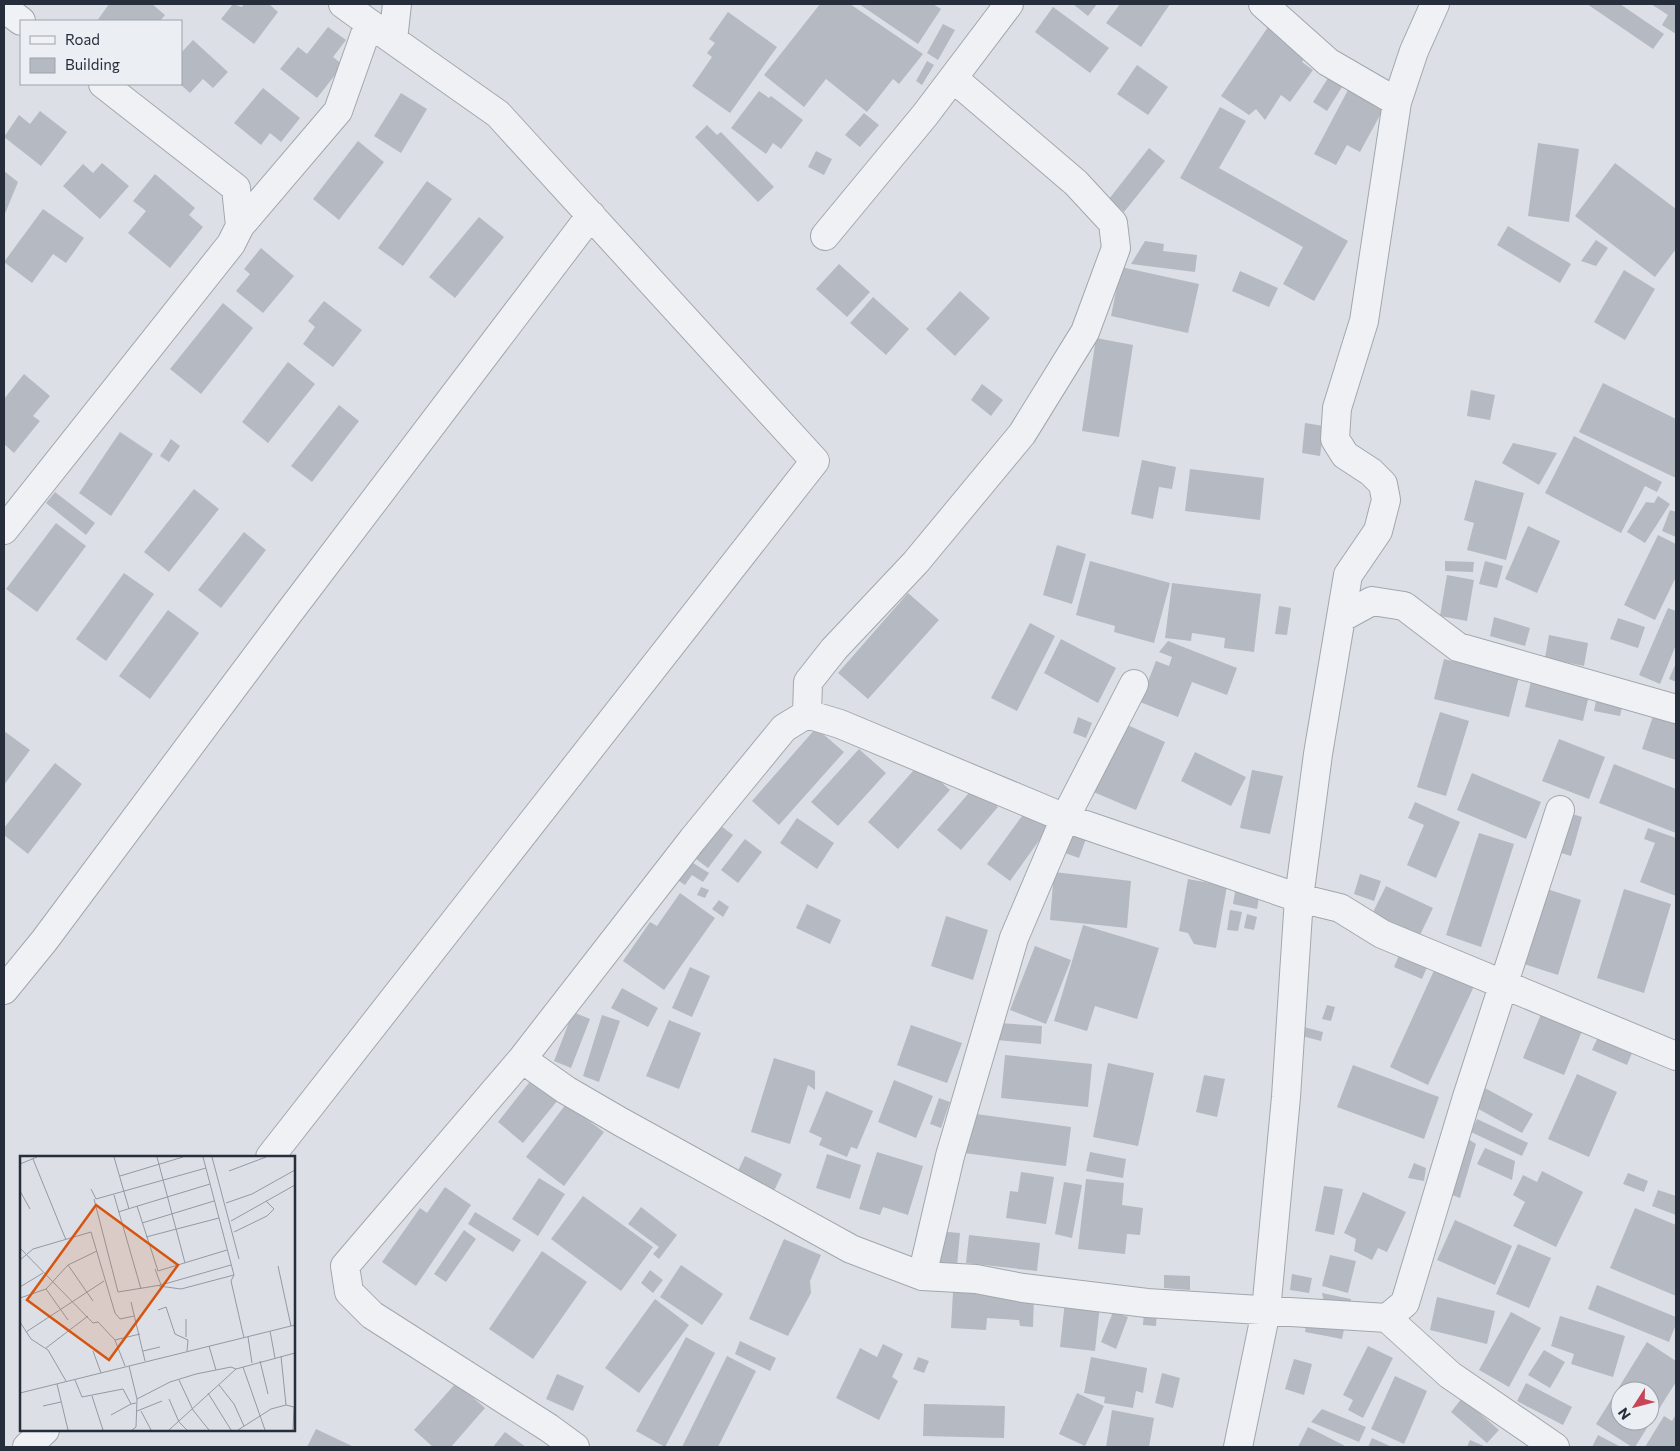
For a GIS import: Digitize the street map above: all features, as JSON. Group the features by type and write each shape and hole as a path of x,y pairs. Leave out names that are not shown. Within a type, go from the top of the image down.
{"street":[{"path":"271,1156 815,461 498,114 343,4"},
{"path":"393,40 396,4"},
{"path":"825,236 953,78 1009,4"},
{"path":"1262,4 1328,62 1397,102"},
{"path":"1238,1447 1266,1311 1286,1097 1299,898 1318,754 1348,575 1378,532 1386,500 1383,484 1372,472 1344,455 1335,439 1337,408 1364,321 1397,102 1414,50 1435,4"},
{"path":"4,8 21,20"},
{"path":"4,530 231,244 240,226 338,111 370,23"},
{"path":"808,714 808,682 834,649 916,562 953,519 1032,420 1085,332 1116,248 1113,222 1076,183 953,78"},
{"path":"104,85 236,188 240,226"},
{"path":"4,990 44,941 282,622 591,216"},
{"path":"1341,618 1372,601 1404,606 1458,647 1676,708"},
{"path":"922,1276 950,1156 1014,938 1065,818 1134,684"},
{"path":"575,1447 549,1428 372,1315 349,1292 345,1266 522,1059 693,839 784,728 808,714 840,724 1065,818 1299,898 1340,908 1382,934 1676,1056"},
{"path":"1387,1318 1405,1303 1467,1097 1560,810"},
{"path":"522,1059 566,1090 620,1122 843,1245 922,1276 976,1279 1024,1288 1148,1303 1387,1318 1450,1375 1555,1447"},
{"path":"27,1447 43,1431"}],"building":[{"path":"109,4 152,4 165,15 161,20 98,20"},
{"path":"233,4 242,7 244,4 269,4 278,12 254,44 221,19"},
{"path":"820,4 850,4 923,54 899,84 893,79 867,112 826,79 804,107 764,75"},
{"path":"859,4 933,4 941,9 918,44"},
{"path":"1073,4 1097,4 1088,16"},
{"path":"1120,4 1170,4 1141,47 1106,23"},
{"path":"1587,4 1620,4 1664,34 1653,49"},
{"path":"1651,4 1676,4 1676,34 1662,25 1668,15"},
{"path":"1053,7 1109,48 1090,73 1035,32"},
{"path":"728,12 777,47 730,113 692,86 712,57 707,53 715,43 709,39"},
{"path":"943,24 955,30 938,60 927,53"},
{"path":"328,27 346,40 333,57 343,65 317,98 280,69 298,47 307,54"},
{"path":"1268,27 1308,54 1302,62 1313,70 1290,102 1281,95 1265,120 1256,109 1249,115 1221,96"},
{"path":"193,40 228,72 213,88 203,79 190,93 181,85 182,52"},
{"path":"927,61 934,65 922,85 916,81"},
{"path":"1137,65 1168,87 1148,115 1117,94"},
{"path":"1333,70 1347,79 1327,111 1313,102"},
{"path":"263,88 300,118 281,142 270,133 261,145 234,123"},
{"path":"1349,88 1385,106 1360,152 1347,145 1336,165 1314,154"},
{"path":"759,91 769,98 771,96 803,120 781,149 773,143 766,154 731,128"},
{"path":"401,93 427,109 401,153 374,136"},
{"path":"1220,107 1246,121 1219,168 1348,241 1314,301 1283,284 1303,247 1180,178"},
{"path":"40,111 67,132 41,166 4,137 19,115 30,124"},
{"path":"864,113 879,125 860,147 845,135"},
{"path":"707,125 717,135 721,132 774,187 758,202 695,137"},
{"path":"358,141 384,162 339,220 313,199"},
{"path":"1538,143 1579,149 1569,222 1528,216"},
{"path":"1149,148 1165,161 1124,212 1109,199"},
{"path":"816,151 832,159 824,175 808,167"},
{"path":"102,163 129,186 100,219 63,186 83,164 93,173"},
{"path":"1615,163 1676,209 1676,249 1655,277 1575,216"},
{"path":"4,171 18,182 4,216"},
{"path":"155,174 195,208 189,215 203,227 170,268 128,233 146,211 133,201"},
{"path":"427,181 452,199 403,266 378,248"},
{"path":"43,209 84,238 66,263 53,254 32,283 4,262"},
{"path":"479,217 504,237 455,298 429,277"},
{"path":"1508,226 1571,264 1560,283 1497,245"},
{"path":"1596,240 1608,248 1596,266 1581,261"},
{"path":"1145,241 1164,244 1163,251 1197,255 1195,272 1131,264"},
{"path":"261,248 294,276 263,313 236,291 250,274 244,269"},
{"path":"839,264 870,292 847,317 816,289"},
{"path":"1121,267 1199,284 1188,333 1111,316"},
{"path":"1624,270 1655,289 1625,340 1594,322"},
{"path":"1240,271 1278,288 1269,307 1232,291"},
{"path":"960,291 990,318 955,356 926,329"},
{"path":"873,297 909,329 886,355 850,323"},
{"path":"324,301 362,330 333,367 303,344 315,327 308,321"},
{"path":"223,303 253,328 201,394 170,369"},
{"path":"1096,338 1133,345 1119,437 1082,431"},
{"path":"288,362 315,384 268,443 242,422"},
{"path":"24,374 50,396 33,416 40,421 14,453 4,444 4,399"},
{"path":"1603,383 1676,419 1676,478 1579,432"},
{"path":"982,384 1003,400 991,416 971,400"},
{"path":"1471,390 1495,395 1490,420 1467,416"},
{"path":"339,405 359,421 312,482 291,466"},
{"path":"1305,423 1324,426 1320,456 1302,453"},
{"path":"120,432 153,454 111,516 79,493"},
{"path":"1574,436 1662,482 1657,492 1645,486 1621,533 1545,493"},
{"path":"171,439 180,446 169,462 160,456"},
{"path":"1513,443 1557,453 1539,485 1502,463"},
{"path":"1142,460 1176,467 1172,489 1159,487 1153,519 1131,514"},
{"path":"1190,469 1264,478 1260,520 1185,511"},
{"path":"1475,480 1524,493 1506,560 1467,550 1474,523 1464,520"},
{"path":"194,489 219,509 169,572 144,552"},
{"path":"55,492 95,523 86,535 46,503"},
{"path":"1658,496 1670,504 1645,543 1627,532 1646,502 1654,503"},
{"path":"1670,510 1676,512 1676,537 1662,531"},
{"path":"56,523 86,546 37,612 6,589"},
{"path":"1528,526 1560,541 1537,593 1505,579"},
{"path":"244,532 266,550 221,608 198,590"},
{"path":"1658,535 1676,544 1676,577 1655,620 1624,605"},
{"path":"1057,545 1086,554 1072,604 1043,595"},
{"path":"1090,561 1170,583 1154,643 1114,632 1115,626 1076,615"},
{"path":"1445,561 1474,562 1473,572 1445,571"},
{"path":"1485,561 1503,566 1497,588 1479,584"},
{"path":"124,573 154,594 106,661 76,639"},
{"path":"1447,575 1474,580 1467,621 1440,616"},
{"path":"1172,583 1261,594 1254,652 1224,648 1225,638 1192,633 1191,641 1165,638"},
{"path":"908,593 939,620 868,699 838,673"},
{"path":"1279,606 1291,608 1287,635 1275,634"},
{"path":"1668,608 1676,611 1676,645 1660,684 1639,675"},
{"path":"168,610 199,633 150,699 119,676"},
{"path":"1494,617 1530,628 1525,646 1490,636"},
{"path":"1618,618 1645,627 1638,648 1610,639"},
{"path":"1030,623 1055,636 1017,711 991,698"},
{"path":"1549,635 1588,643 1584,666 1545,658"},
{"path":"1061,639 1116,668 1098,703 1044,673"},
{"path":"1168,641 1237,668 1227,695 1192,682 1178,717 1140,702 1156,661 1169,666 1172,657 1159,652"},
{"path":"1444,659 1519,677 1509,717 1434,699"},
{"path":"1676,663 1676,682 1669,679"},
{"path":"1531,681 1589,695 1583,721 1525,707"},
{"path":"1597,696 1623,702 1620,716 1594,711"},
{"path":"1655,710 1676,716 1676,760 1642,749"},
{"path":"1440,712 1469,721 1446,796 1417,787"},
{"path":"1078,717 1092,723 1086,738 1073,733"},
{"path":"1121,722 1165,742 1136,810 1091,791"},
{"path":"816,728 844,752 779,825 752,801"},
{"path":"4,731 30,750 4,785"},
{"path":"1559,739 1605,757 1589,799 1542,781"},
{"path":"859,749 886,773 838,826 811,802"},
{"path":"1195,752 1246,777 1231,806 1181,781"},
{"path":"55,763 82,784 28,854 4,835 4,828"},
{"path":"920,763 950,790 898,849 868,822"},
{"path":"1614,764 1676,789 1676,833 1599,803"},
{"path":"1252,770 1283,776 1270,834 1240,828"},
{"path":"1472,773 1541,802 1526,839 1457,810"},
{"path":"974,787 998,807 961,850 937,830"},
{"path":"1415,802 1460,822 1436,878 1407,865 1424,825 1408,818"},
{"path":"1030,805 1053,821 1010,881 987,864"},
{"path":"1566,812 1582,817 1571,856 1555,851"},
{"path":"797,818 834,843 817,869 780,843"},
{"path":"717,823 733,835 708,868 692,856"},
{"path":"1648,828 1676,838 1676,896 1640,882 1655,843 1644,839"},
{"path":"1073,830 1087,836 1079,858 1065,853"},
{"path":"1479,833 1514,844 1481,947 1446,935"},
{"path":"745,839 762,852 738,883 721,870"},
{"path":"682,856 709,873 703,882 692,875 685,885 670,875"},
{"path":"1054,872 1131,881 1127,928 1050,920"},
{"path":"1360,874 1381,881 1374,901 1354,894"},
{"path":"1188,879 1227,886 1216,948 1194,944 1188,933 1179,931"},
{"path":"1236,886 1260,891 1257,909 1233,904"},
{"path":"1386,886 1433,908 1419,937 1372,914"},
{"path":"701,887 709,890 705,898 697,895"},
{"path":"1544,888 1581,900 1558,975 1521,963"},
{"path":"1624,889 1671,904 1644,993 1597,978"},
{"path":"680,893 715,918 664,990 623,961 650,922 657,926"},
{"path":"719,900 729,907 723,917 712,909"},
{"path":"807,904 841,920 830,944 796,928"},
{"path":"1230,910 1242,912 1238,931 1227,930"},
{"path":"1247,914 1257,917 1254,930 1244,928"},
{"path":"946,916 988,930 973,980 931,966"},
{"path":"1083,925 1159,948 1137,1019 1095,1006 1087,1031 1054,1021"},
{"path":"1035,946 1071,960 1046,1024 1010,1010"},
{"path":"1400,953 1428,965 1422,979 1394,967"},
{"path":"1437,964 1476,982 1428,1085 1390,1067"},
{"path":"690,967 710,976 692,1017 672,1008"},
{"path":"622,988 658,1008 648,1027 611,1008"},
{"path":"1327,1005 1335,1007 1331,1021 1322,1019"},
{"path":"573,1012 590,1019 571,1068 554,1061"},
{"path":"1541,1014 1582,1031 1564,1075 1523,1058"},
{"path":"602,1015 620,1021 599,1082 583,1076"},
{"path":"669,1020 701,1033 679,1089 646,1076"},
{"path":"999,1023 1042,1026 1041,1044 997,1040"},
{"path":"911,1025 962,1043 947,1083 897,1065"},
{"path":"1300,1026 1323,1032 1321,1041 1298,1035"},
{"path":"1598,1037 1632,1053 1627,1065 1592,1050"},
{"path":"1005,1055 1092,1064 1088,1107 1001,1098"},
{"path":"774,1058 815,1071 815,1090 808,1085 790,1144 751,1132"},
{"path":"1108,1063 1154,1073 1138,1146 1093,1137"},
{"path":"1353,1065 1439,1097 1424,1139 1337,1107"},
{"path":"536,1074 562,1095 523,1143 498,1122"},
{"path":"1577,1074 1617,1092 1589,1157 1548,1139"},
{"path":"1204,1075 1225,1079 1217,1117 1196,1112"},
{"path":"894,1080 933,1096 916,1138 878,1122"},
{"path":"1483,1087 1533,1114 1522,1133 1473,1106"},
{"path":"826,1091 873,1111 857,1149 851,1147 847,1157 819,1145 822,1138 809,1132"},
{"path":"939,1098 950,1102 941,1128 930,1124"},
{"path":"566,1104 604,1132 564,1186 526,1157"},
{"path":"969,1113 1071,1127 1066,1166 964,1153"},
{"path":"1477,1119 1528,1143 1522,1156 1471,1132"},
{"path":"1465,1137 1476,1144 1460,1198 1447,1193"},
{"path":"1485,1148 1515,1161 1512,1180 1477,1164"},
{"path":"877,1152 923,1166 908,1215 883,1207 880,1215 859,1209"},
{"path":"1090,1152 1126,1159 1123,1178 1086,1171"},
{"path":"827,1154 861,1165 850,1199 816,1188"},
{"path":"745,1156 782,1174 773,1193 736,1175"},
{"path":"1414,1163 1426,1168 1424,1181 1408,1178"},
{"path":"1542,1171 1583,1192 1556,1247 1513,1226 1525,1202 1513,1195 1523,1175 1537,1182"},
{"path":"1021,1172 1054,1177 1046,1224 1006,1218 1010,1191 1018,1192"},
{"path":"1628,1173 1648,1181 1644,1192 1623,1184"},
{"path":"539,1178 565,1194 538,1236 512,1219"},
{"path":"1086,1179 1124,1183 1122,1205 1143,1208 1140,1235 1127,1234 1125,1254 1078,1249"},
{"path":"1064,1182 1082,1185 1072,1238 1055,1234"},
{"path":"1324,1186 1343,1189 1334,1235 1315,1231"},
{"path":"445,1187 471,1205 416,1286 382,1262 420,1208 427,1213"},
{"path":"1658,1190 1676,1196 1676,1215 1652,1206"},
{"path":"1363,1192 1406,1212 1387,1252 1378,1248 1372,1260 1354,1251 1356,1239 1344,1233"},
{"path":"583,1196 653,1247 621,1291 551,1239"},
{"path":"641,1207 677,1235 659,1259 653,1254 659,1247 628,1224"},
{"path":"1635,1208 1676,1225 1676,1296 1610,1268"},
{"path":"475,1212 521,1240 513,1252 468,1224"},
{"path":"1455,1220 1512,1246 1495,1285 1437,1260"},
{"path":"464,1230 476,1239 446,1282 434,1274"},
{"path":"936,1231 960,1233 957,1266 934,1264"},
{"path":"969,1235 1040,1243 1037,1271 966,1263"},
{"path":"784,1239 821,1255 810,1281 811,1293 788,1336 749,1319"},
{"path":"1518,1244 1551,1258 1529,1308 1496,1294"},
{"path":"542,1251 587,1282 533,1359 489,1329"},
{"path":"1330,1255 1356,1261 1348,1293 1322,1286"},
{"path":"681,1265 723,1294 702,1325 660,1297"},
{"path":"650,1270 663,1280 653,1293 641,1283"},
{"path":"1292,1274 1312,1278 1309,1293 1290,1290"},
{"path":"1164,1275 1190,1276 1190,1290 1164,1288"},
{"path":"1597,1285 1676,1317 1676,1324 1669,1342 1588,1309"},
{"path":"953,1292 1034,1296 1033,1327 1020,1326 1019,1320 987,1318 986,1330 951,1328"},
{"path":"1322,1293 1351,1299 1349,1307 1324,1302"},
{"path":"1437,1297 1495,1311 1487,1344 1430,1330"},
{"path":"655,1299 689,1325 639,1393 605,1368"},
{"path":"1065,1301 1100,1305 1095,1351 1060,1347"},
{"path":"1144,1310 1157,1311 1156,1326 1143,1325"},
{"path":"1113,1312 1128,1317 1116,1349 1101,1342"},
{"path":"1511,1312 1541,1328 1509,1387 1479,1370"},
{"path":"1560,1316 1625,1336 1613,1377 1571,1364 1574,1354 1551,1346"},
{"path":"1307,1318 1345,1325 1342,1339 1305,1332"},
{"path":"686,1337 715,1353 665,1447 636,1431"},
{"path":"740,1341 776,1358 770,1371 735,1354"},
{"path":"1647,1342 1676,1361 1676,1382 1660,1407 1660,1381 1623,1381"},
{"path":"883,1344 903,1354 892,1377 898,1381 879,1420 836,1398 860,1348 877,1357"},
{"path":"1368,1346 1393,1358 1363,1418 1348,1410 1353,1400 1343,1395"},
{"path":"1544,1350 1565,1362 1550,1388 1528,1375"},
{"path":"727,1356 756,1371 718,1447 682,1447"},
{"path":"918,1357 929,1361 924,1373 913,1369"},
{"path":"1091,1357 1147,1368 1143,1393 1136,1391 1133,1408 1104,1403 1105,1397 1084,1393"},
{"path":"1294,1359 1312,1364 1304,1395 1285,1389"},
{"path":"1162,1373 1180,1378 1173,1408 1155,1403"},
{"path":"557,1374 584,1386 573,1411 546,1399"},
{"path":"1395,1376 1427,1391 1404,1444 1371,1429"},
{"path":"456,1383 485,1408 451,1447 433,1447 414,1430"},
{"path":"1526,1383 1572,1407 1563,1425 1517,1401"},
{"path":"1077,1393 1104,1406 1085,1446 1059,1434"},
{"path":"1462,1398 1499,1430 1487,1443 1451,1412"},
{"path":"1610,1401 1610,1431 1645,1431 1635,1447 1632,1447 1596,1424"},
{"path":"924,1404 1005,1406 1004,1438 923,1436"},
{"path":"1322,1409 1366,1427 1359,1442 1311,1422"},
{"path":"1112,1410 1154,1418 1149,1447 1106,1447"},
{"path":"1676,1414 1676,1447 1645,1447 1655,1431 1660,1431 1660,1423 1664,1416 1672,1421"},
{"path":"1308,1427 1347,1447 1298,1447"},
{"path":"316,1429 354,1447 307,1447"},
{"path":"505,1432 526,1447 493,1447"},
{"path":"1598,1435 1621,1447 1592,1447"},
{"path":"1372,1438 1392,1447 1368,1447"},
{"path":"1470,1440 1486,1447 1467,1447"}]}
